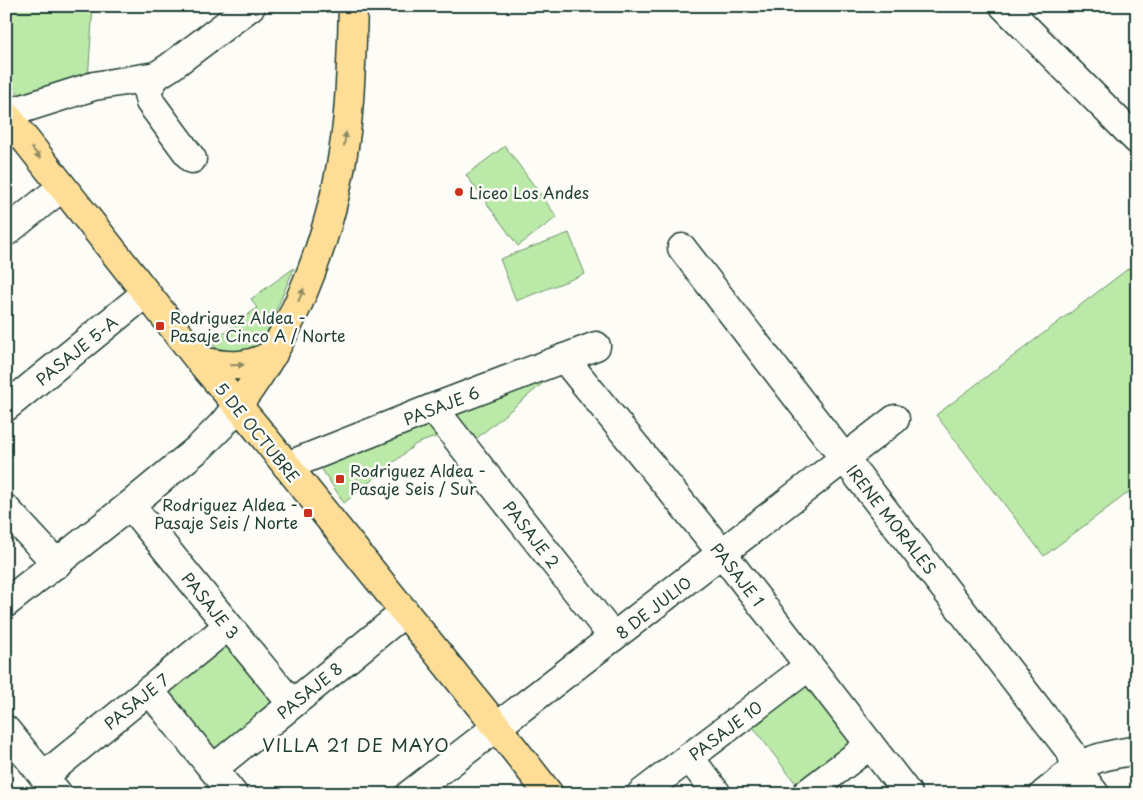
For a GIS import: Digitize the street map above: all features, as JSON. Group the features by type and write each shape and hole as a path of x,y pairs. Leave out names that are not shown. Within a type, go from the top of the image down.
{"main road":[{"path":"238,405 273,354 309,276 324,235 335,194 347,125 353,6"},
{"name":"5 DE OCTUBRE","path":"6,114 199,360 238,405 549,794"},
{"path":"199,360 236,366 250,364 273,354"}],"street":[{"path":"6,114 94,86 156,76 251,6"},
{"path":"1004,6 1137,140"},
{"path":"156,76 147,90 150,102 192,159"},
{"path":"6,232 62,187"},
{"name":"IRENE MORALES","path":"682,248 1071,752 1076,769 1095,794"},
{"name":"PASAJE 5-A","path":"6,407 146,293"},
{"name":"PASAJE 6","path":"287,466 596,346"},
{"name":"PASAJE 1","path":"564,358 722,553 908,794"},
{"path":"6,603 130,506 200,447 222,425 238,405"},
{"name":"PASAJE 2","path":"433,408 613,637"},
{"name":"8 DE JULIO","path":"410,794 895,419"},
{"name":"PASAJE 3","path":"130,506 292,704"},
{"path":"6,509 57,564"},
{"name":"PASAJE 8","path":"213,768 404,612"},
{"name":"PASAJE 7","path":"51,785 149,690 228,626"},
{"name":"PASAJE 10","path":"641,794 809,666"},
{"path":"149,690 233,794"},
{"path":"6,730 51,785"},
{"path":"806,794 870,745"},
{"path":"1044,794 1087,762 1137,750"},
{"path":"689,757 717,794"}],"green space":[{"path":"6,6 93,6 88,80 25,103 6,77"},
{"path":"505,146 557,217 518,246 466,175"},
{"path":"569,233 585,274 516,301 500,259"},
{"path":"1137,262 1137,486 1044,556 936,415"},
{"path":"294,268 268,330 259,346 248,353 221,354 211,342 257,308 251,299"},
{"path":"554,374 471,443 449,414"},
{"path":"427,421 438,436 416,444 344,503 317,462"},
{"path":"230,643 277,703 212,757 163,694"},
{"path":"802,681 860,740 800,789 752,726"}],"place":[{"name":"Liceo Los Andes","path":"459,192"},
{"name":"Rodriguez Aldea - Pasaje Cinco A / Norte","path":"160,326"},
{"name":"Rodriguez Aldea - Pasaje Seis / Sur","path":"340,479"},
{"name":"Rodriguez Aldea - Pasaje Seis / Norte","path":"308,513"}],"district":[{"name":"VILLA 21 DE MAYO","path":"356,744"}]}
